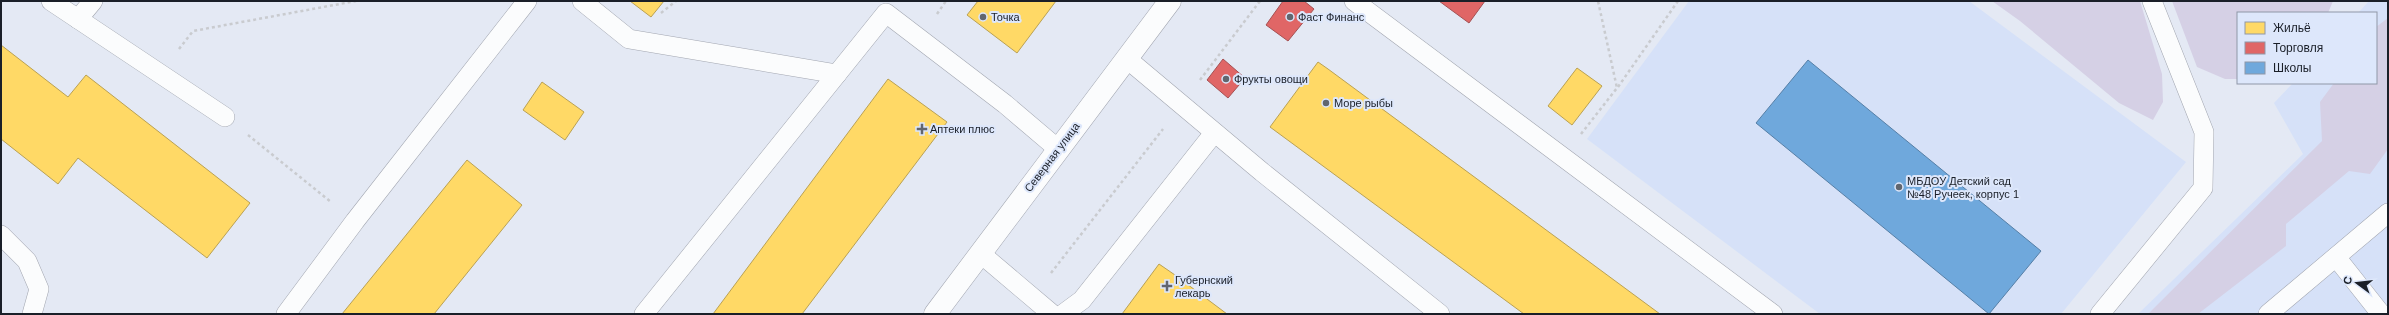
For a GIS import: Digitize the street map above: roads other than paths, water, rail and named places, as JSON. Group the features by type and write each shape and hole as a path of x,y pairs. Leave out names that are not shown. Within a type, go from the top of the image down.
{"main road":[{"name":"Северная улица","path":"935,314 1170,1"}],"lane":[{"path":"51,1 225,117"},
{"path":"78,19 93,1"},
{"path":"286,314 355,221 527,1"},
{"path":"582,1 629,38 837,74"},
{"path":"1354,1 1773,314"},
{"path":"2100,314 2203,188 2204,132 2152,1"},
{"path":"644,314 886,13 1004,104 1058,149"},
{"path":"1126,58 1182,103 1214,133 1440,314"},
{"path":"1063,314 1082,300 1214,133"},
{"path":"2268,314 2388,213"},
{"path":"1,235 27,261 38,289 32,314"},
{"path":"980,253 1052,314"},
{"path":"2336,257 2381,314"}],"place":[{"name":"Точка","path":"983,17"},
{"name":"Фаст Финанс","path":"1290,17"},
{"name":"Фрукты овощи","path":"1226,79"},
{"name":"Море рыбы","path":"1326,103"},
{"name":"Аптеки плюс","path":"922,129"},
{"name":"МБДОУ Детский сад №48 Ручеек, корпус 1","path":"1899,187"},
{"name":"Губернский лекарь","path":"1167,286"}]}
